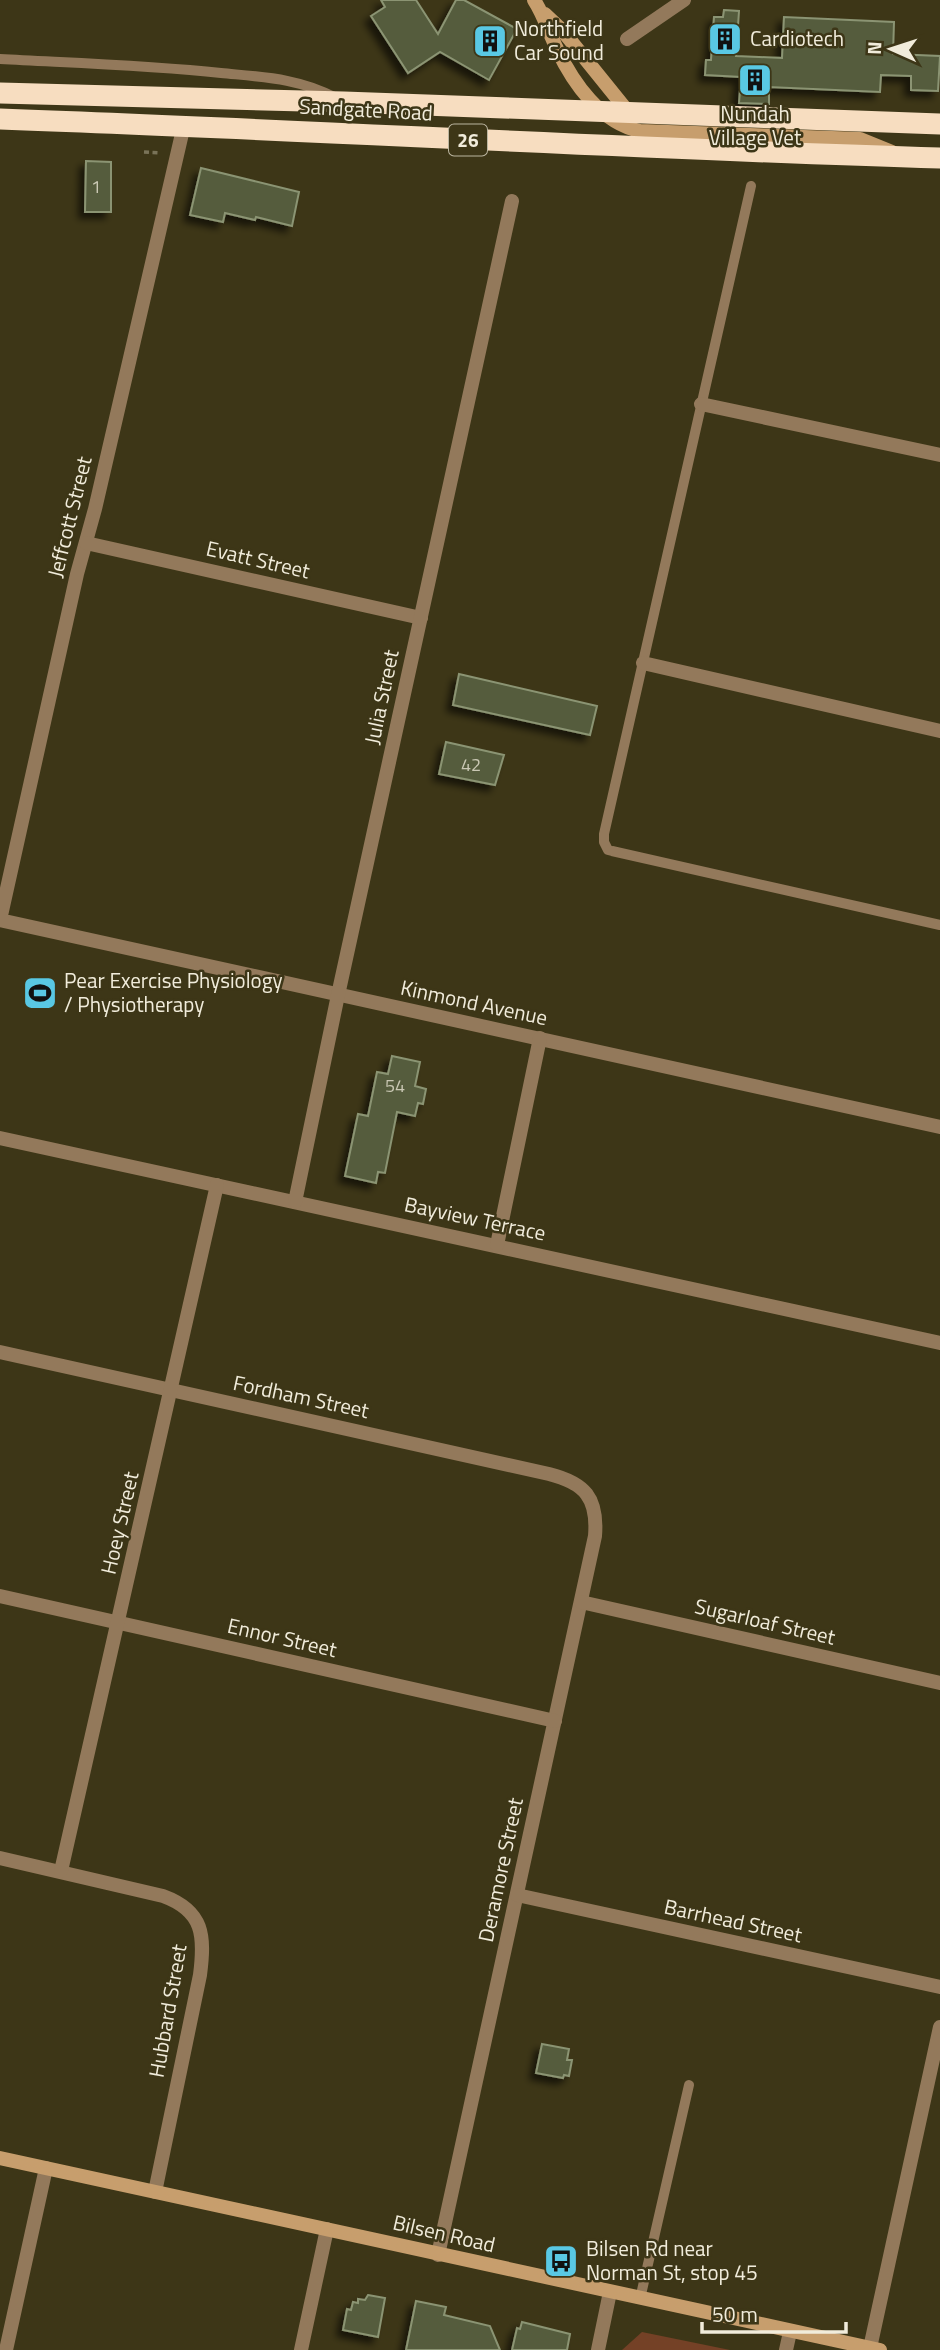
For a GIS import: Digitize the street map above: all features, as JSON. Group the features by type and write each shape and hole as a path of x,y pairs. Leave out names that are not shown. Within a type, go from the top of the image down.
{"highway":[{"name":"Sandgate Road","path":"0,93 344,102 940,124"},
{"name":"Sandgate Road","path":"0,119 184,125 524,143 940,158"}],"street":[{"path":"627,39 684,0"},
{"path":"536,4 571,75 601,111 627,127 640,131 860,139 904,157"},
{"path":"536,4 562,30 629,113"},
{"name":"Jeffcott Street","path":"0,920 184,125"},
{"name":"Julia Street","path":"295,1202 512,201"},
{"path":"701,404 940,455"},
{"name":"Evatt Street","path":"86,543 421,618"},
{"path":"643,663 940,731"},
{"name":"Kinmond Avenue","path":"0,920 940,1127"},
{"path":"497,1245 540,1038"},
{"name":"Bayview Terrace","path":"0,1139 940,1343"},
{"name":"Hoey Street","path":"61,1871 217,1185"},
{"name":"Fordham Street","path":"0,1352 549,1474 573,1482 589,1494"},
{"name":"Deramore Street","path":"438,2255 581,1602 596,1524 589,1494"},
{"name":"Ennor Street","path":"0,1596 555,1721"},
{"name":"Sugarloaf Street","path":"581,1602 940,1683"},
{"name":"Hubbard Street","path":"0,1858 176,1901 196,1917 203,1945 200,1975 155,2192"},
{"name":"Barrhead Street","path":"517,1895 940,1987"},
{"path":"875,2349 940,2027"},
{"name":"Bilsen Road","path":"0,2158 875,2349"},
{"path":"6,2350 46,2168"},
{"path":"301,2350 327,2229"},
{"path":"598,2350 610,2292"},
{"path":"786,2350 790,2332"}],"lane":[{"name":"Sandgate Road","path":"0,59 157,66 279,79 312,85 344,102"},
{"path":"751,186 604,842 608,850 940,925"},
{"path":"640,2299 689,2085"}],"path":[{"path":"144,152 160,153"}],"shaded area":[{"path":"642,2332 730,2350 622,2350"}],"building":[{"path":"381,0 416,0 438,34 456,0 464,0 517,29 489,80 440,52 408,73 371,16 385,7"},
{"path":"724,10 739,11 736,56 782,58 784,17 894,22 893,54 940,56 938,91 911,90 911,76 881,75 880,92 769,87 769,104 739,103 741,77 705,75 706,60 711,60 714,17 723,17"},
{"path":"86,161 111,162 111,212 85,212"},
{"path":"201,168 299,192 292,226 225,213 223,222 190,215"},
{"path":"459,674 597,706 590,735 453,705"},
{"path":"446,742 504,755 495,785 439,774"},
{"path":"392,1056 420,1062 415,1086 426,1089 423,1104 418,1103 415,1116 397,1112 385,1173 378,1172 376,1183 345,1176 358,1114 368,1116 377,1072 388,1074"},
{"path":"542,2044 569,2049 567,2060 572,2060 569,2076 564,2075 563,2078 536,2073"},
{"path":"368,2295 385,2298 378,2337 343,2330 347,2309 351,2310 353,2302 358,2303 358,2299 365,2300"},
{"path":"416,2301 446,2307 444,2315 490,2326 500,2350 406,2350"},
{"path":"522,2322 570,2334 567,2350 512,2350 517,2328 520,2329"}],"place":[{"name":"Cardiotech","path":"725,39"},
{"name":"Northfield Car Sound","path":"490,41"},
{"name":"Nundah Village Vet","path":"755,80"},
{"name":"Pear Exercise Physiology / Physiotherapy","path":"40,993"},
{"name":"Bilsen Rd near Norman St, stop 45","path":"561,2261"}]}
